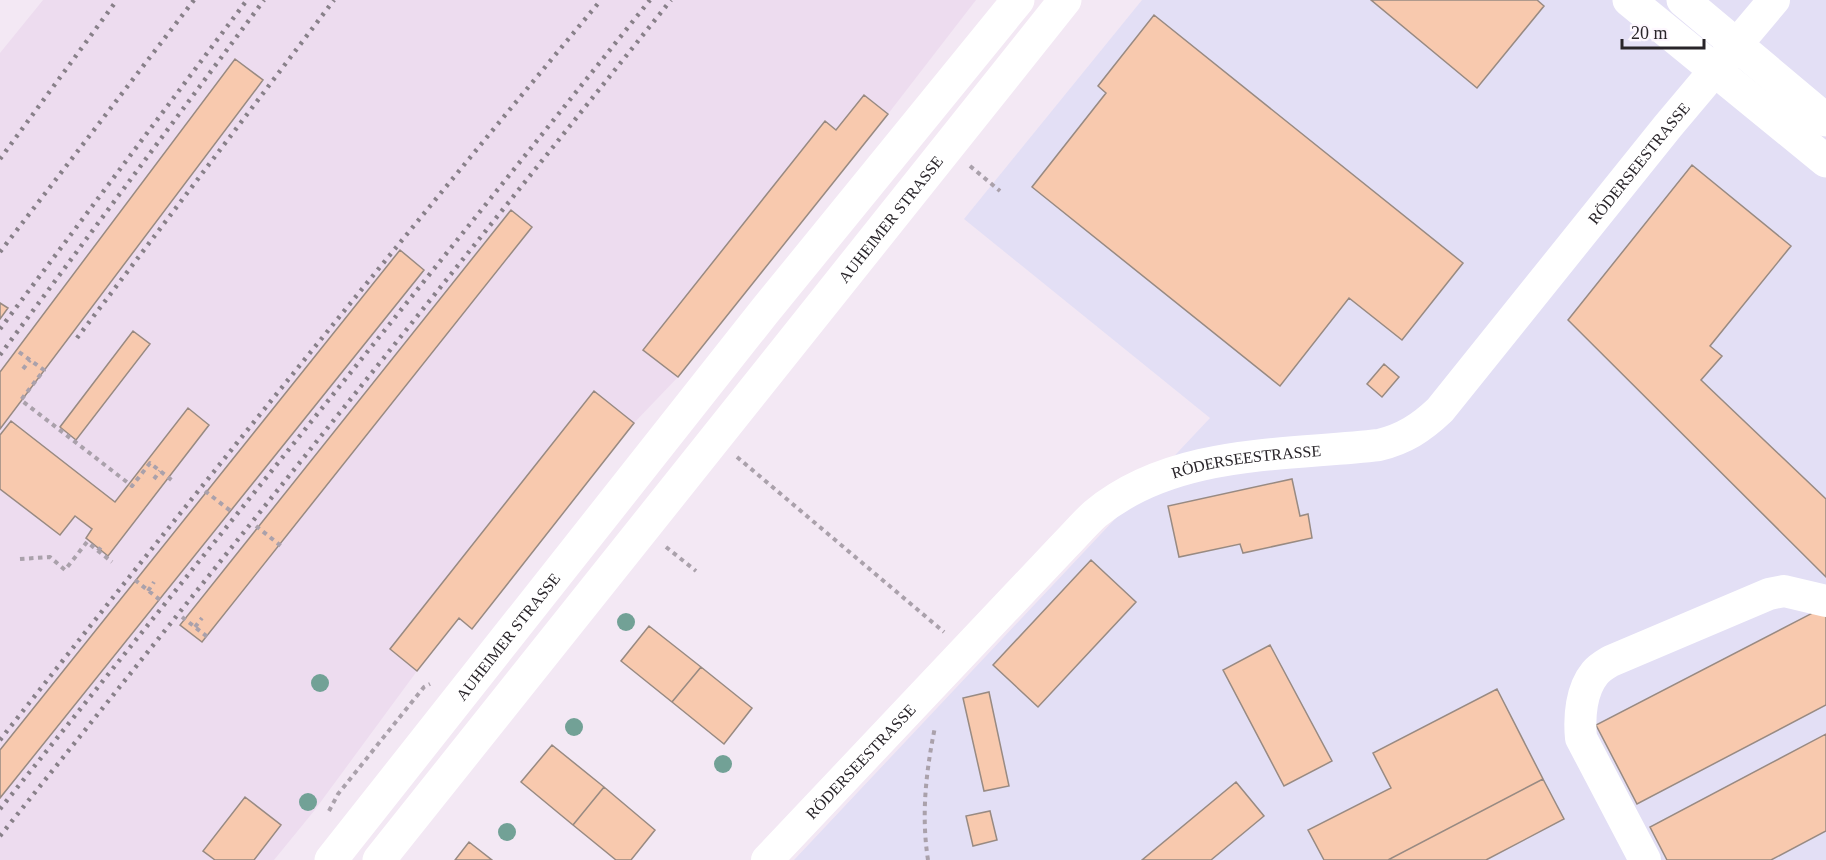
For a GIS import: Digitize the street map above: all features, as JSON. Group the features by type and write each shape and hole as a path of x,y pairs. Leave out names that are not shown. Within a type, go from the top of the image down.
{"main road":[{"name":"AUHEIMER STRASSE","path":"331,860 772,302 1018,0"},
{"name":"AUHEIMER STRASSE","path":"379,860 1065,0"},
{"path":"1629,0 1826,161"},
{"path":"1683,0 1826,120"}],"street":[{"name":"RÖDERSEESTRASSE","path":"767,860 1096,514 1143,484 1186,469 1222,460 1379,445 1397,441 1424,426 1440,410 1668,126 1716,72 1774,0"},
{"path":"685,412 715,438"},
{"path":"1645,860 1581,738 1582,706 1588,686 1596,672 1611,661 1769,594 1784,591 1826,601"}],"path":[{"path":"948,148 1000,191"},
{"path":"19,352 44,370 21,400 132,486 150,463 174,482"},
{"path":"24,369 30,360"},
{"path":"715,438 947,634 959,658"},
{"path":"154,479 160,471"},
{"path":"205,491 231,512"},
{"path":"256,526 281,546"},
{"path":"262,541 268,535"},
{"path":"20,559 50,557 65,570 87,542 112,562"},
{"path":"98,551 103,544"},
{"path":"663,544 696,571"},
{"path":"135,580 160,600"},
{"path":"148,591 154,582"},
{"path":"182,617 209,638"},
{"path":"195,627 202,618"},
{"path":"338,794 424,687"},
{"path":"392,716 404,725"},
{"path":"928,860 924,805 927,766 935,725"}],"shaded area":[{"path":"43,0 976,0 678,377 634,423 472,629 458,619 314,811 274,860 0,860 0,53"},
{"path":"1142,0 1826,0 1826,860 794,860 1210,418 964,219"}],"building":[{"path":"1371,0 1537,0 1544,6 1477,88"},
{"path":"1154,15 1463,263 1402,340 1349,298 1280,386 1032,187 1106,93 1098,86"},
{"path":"235,59 263,80 0,429 0,372"},
{"path":"864,95 888,114 678,377 643,350 825,121 836,130"},
{"path":"1692,165 1791,246 1710,346 1722,356 1701,380 1826,499 1826,577 1568,320"},
{"path":"511,210 532,227 202,642 180,625"},
{"path":"400,250 424,270 0,798 0,750"},
{"path":"0,303 8,308 0,319"},
{"path":"133,331 150,344 76,440 60,427"},
{"path":"1384,364 1399,377 1382,397 1367,384"},
{"path":"594,391 634,423 472,629 459,618 417,671 390,649"},
{"path":"188,408 209,425 108,556 86,538 92,529 75,516 60,535 0,489 0,435 11,421 115,502"},
{"path":"1292,479 1300,516 1308,514 1312,538 1243,553 1240,544 1179,557 1168,506"},
{"path":"1091,560 1136,602 1038,707 993,665"},
{"path":"1826,606 1826,705 1637,804 1596,725"},
{"path":"649,626 701,667 672,702 621,661"},
{"path":"1270,645 1332,761 1284,786 1223,670"},
{"path":"701,667 752,708 724,744 672,702"},
{"path":"1497,689 1543,779 1388,860 1324,860 1308,830 1391,788 1373,753"},
{"path":"989,692 1009,786 984,791 963,698"},
{"path":"1826,734 1826,831 1771,860 1667,860 1650,827"},
{"path":"552,745 604,787 573,825 521,782"},
{"path":"1543,779 1564,819 1486,860 1388,860"},
{"path":"1236,782 1264,816 1211,860 1142,860"},
{"path":"604,787 655,830 631,860 616,860 573,825"},
{"path":"245,797 281,825 254,860 215,860 203,851"},
{"path":"990,811 997,840 973,846 966,816"},
{"path":"469,842 492,860 455,860"}],"railway":[{"path":"0,159 117,0"},
{"path":"0,252 194,0"},
{"path":"0,329 247,0"},
{"path":"0,355 264,0"},
{"path":"77,338 334,0"},
{"path":"0,740 298,368 601,0"},
{"path":"0,809 650,0"},
{"path":"0,836 671,0"}]}
